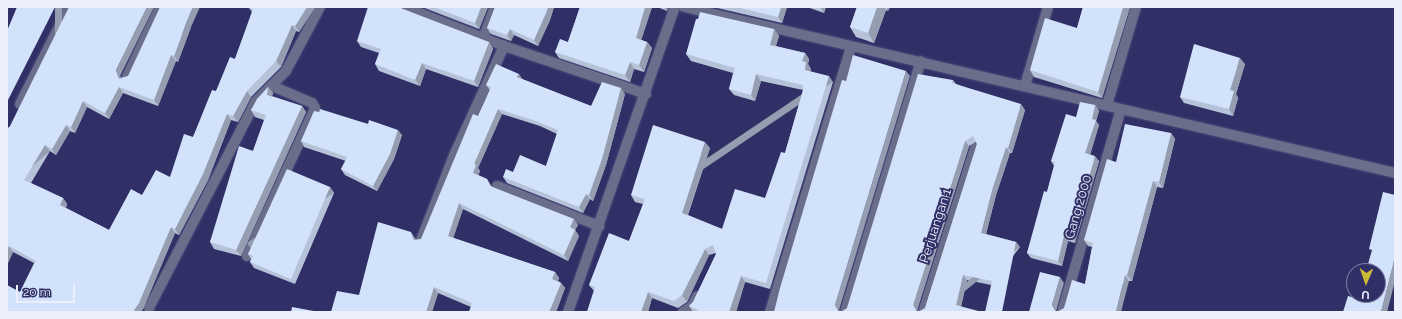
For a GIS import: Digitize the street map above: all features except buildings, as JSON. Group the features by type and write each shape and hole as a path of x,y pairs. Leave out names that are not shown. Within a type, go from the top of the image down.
{"street":[{"path":"14,117 69,7"},
{"path":"126,79 160,7"},
{"path":"149,308 256,101 280,79 297,55 320,7"},
{"path":"404,7 504,46 646,94"},
{"path":"483,38 495,7"},
{"path":"568,312 646,94 675,7"},
{"path":"684,7 1395,173"},
{"path":"1024,86 1048,7"},
{"path":"1107,105 1136,7"},
{"path":"421,240 455,153 504,46"},
{"path":"770,312 851,47"},
{"path":"845,312 921,62"},
{"path":"247,256 315,108 312,103 272,86"},
{"name":"Gang 2000","path":"1062,312 1121,109"},
{"name":"Perjuangan 1","path":"923,312 975,148"},
{"path":"497,186 599,226"},
{"path":"683,312 692,306 702,286"}]}
